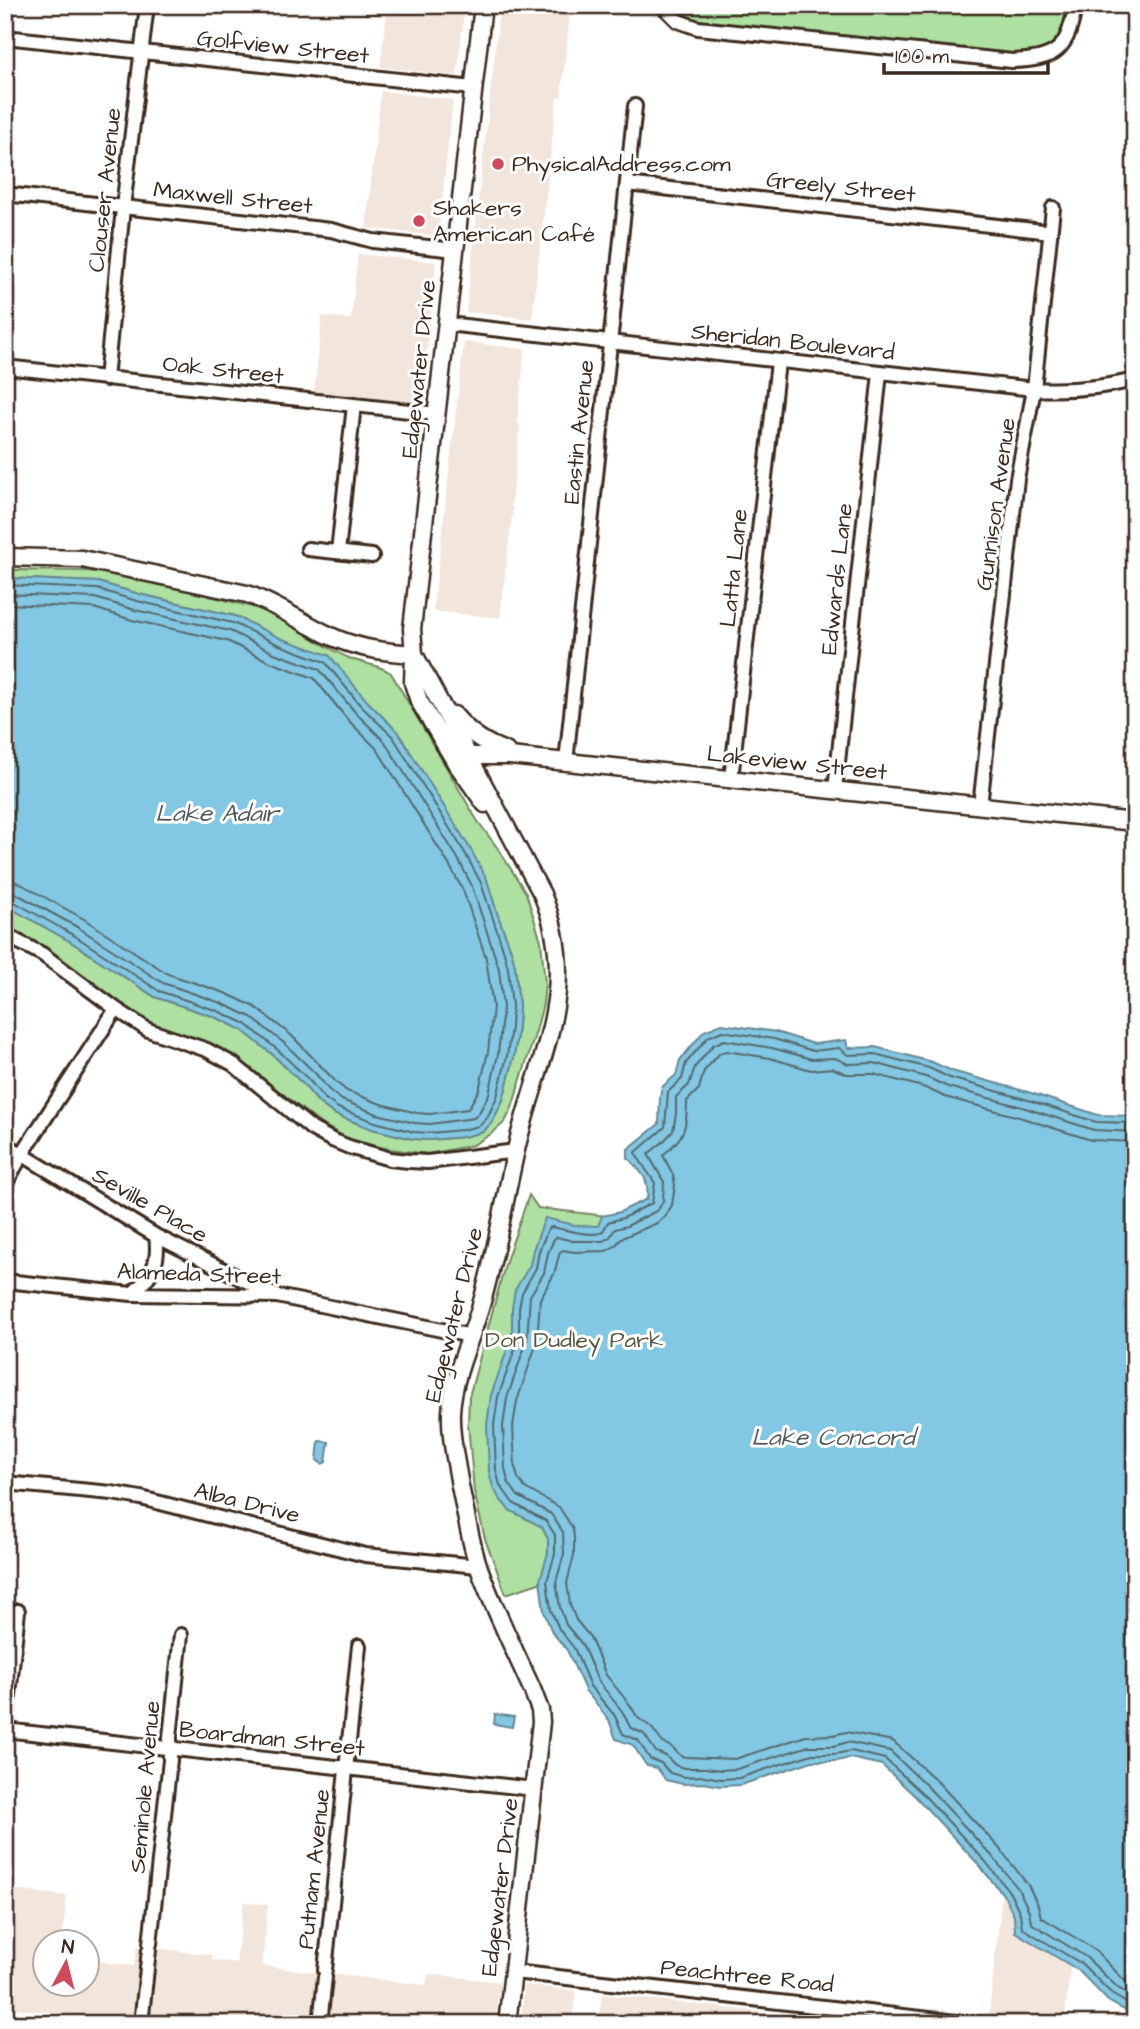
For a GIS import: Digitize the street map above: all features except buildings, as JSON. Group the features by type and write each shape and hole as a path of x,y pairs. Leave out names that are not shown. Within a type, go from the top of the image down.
{"street":[{"name":"Clouser Avenue","path":"106,379 147,5"},
{"name":"Edgewater Drive","path":"483,5 413,615 413,683 419,701 495,804 533,875 555,933 559,966 555,1015 529,1099 492,1264 453,1394 451,1427 454,1455 478,1566 540,1710 541,1737 507,2024"},
{"path":"662,5 678,21 698,28 1012,61 1035,61 1051,55 1066,41 1073,24 1075,5"},
{"name":"Golfview Street","path":"5,37 473,88"},
{"name":"Eastin Avenue","path":"566,762 635,106"},
{"name":"Greely Street","path":"627,184 1051,232"},
{"name":"Maxwell Street","path":"5,194 331,230 373,241 455,250"},
{"name":"Gunnison Avenue","path":"980,806 1017,479 1034,389 1053,208"},
{"name":"Sheridan Boulevard","path":"447,324 1034,389 1066,391 1135,380"},
{"name":"Latta Lane","path":"732,779 778,362"},
{"name":"Oak Street","path":"5,368 437,414"},
{"name":"Edwards Lane","path":"835,790 880,373"},
{"path":"338,552 354,405"},
{"path":"308,549 372,556"},
{"path":"5,557 82,559 247,594 268,601 333,637 358,646 414,654"},
{"name":"Edgewater Drive","path":"414,654 435,695 462,760"},
{"path":"435,695 467,731 493,747 526,758"},
{"name":"Lakeview Street","path":"462,760 481,755 526,758 1135,822"},
{"path":"5,935 43,954 148,1030 206,1050 233,1064 312,1129 332,1140 390,1158 428,1162 516,1151"},
{"path":"5,1185 22,1154 116,1009"},
{"name":"Seville Place","path":"5,1144 156,1236 277,1296"},
{"path":"132,1294 147,1281 154,1268 158,1251 156,1236"},
{"name":"Alameda Street","path":"5,1281 132,1294 277,1296 471,1336"},
{"name":"Alba Drive","path":"5,1483 141,1498 365,1555 478,1566"},
{"path":"5,1731 18,1611"},
{"name":"Seminole Avenue","path":"141,2024 181,1635"},
{"name":"Putnam Avenue","path":"320,2024 359,1646"},
{"name":"Boardman Street","path":"5,1731 534,1789"},
{"name":"Peachtree Road","path":"514,1972 974,2024"}],"shaded area":[{"path":"388,5 465,5 457,76 380,67"},
{"path":"500,5 571,5 561,97 557,97 532,319 466,312"},
{"path":"381,91 453,100 438,236 366,228"},
{"path":"358,254 436,262 421,405 314,394 322,316 351,319"},
{"path":"464,342 525,349 517,423 520,424 513,507 500,618 433,611"},
{"path":"1006,1856 1077,1903 1064,2024 988,2024"},
{"path":"5,1889 67,1896 64,1927 32,1927 32,1997 102,1997 102,1962 134,1966 137,1946 212,1955 212,1960 236,1963 244,1902 268,1905 262,1966 426,1985 428,1974 500,1982 495,2024 146,2024 5,2007"},
{"path":"525,1985 576,1991 571,2024 520,2024"},
{"path":"602,1994 866,2024 598,2024"}],"green space":[{"path":"669,5 1069,5 1064,39 1046,52 1020,56 699,21 685,18"},
{"path":"5,569 85,571 118,575 260,609 354,660 391,673 477,820 526,893 541,941 545,983 543,1004 512,1108 505,1122 473,1145 428,1154 350,1140 317,1121 235,1056 156,1025 126,1008 50,951 5,924 5,905 71,942 155,997 215,1017 242,1030 273,1055 319,1103 334,1114 372,1129 413,1139 463,1137 483,1132 493,1121 503,1100 514,1057 518,1027 519,1006 511,950 487,880 398,732 367,701 280,638 235,616 98,582 5,578"},
{"name":"Don Dudley Park","path":"529,1195 538,1208 676,1224 560,1576 506,1594 485,1539 474,1491 468,1424 469,1397 507,1258"}],"water":[{"name":"Lake Adair","path":"5,578 98,582 235,616 280,638 329,655 367,701 398,732 487,880 515,966 519,1006 514,1057 503,1100 493,1121 483,1132 463,1137 413,1139 372,1129 334,1114 319,1103 273,1055 242,1030 215,1017 155,997 71,942 5,905"},
{"name":"Lake Concord","path":"722,1024 776,1032 814,1044 846,1040 848,1048 875,1047 932,1062 952,1071 1098,1115 1135,1116 1135,2016 1108,2001 1078,1970 1015,1932 1014,1916 1005,1897 916,1797 882,1765 850,1758 812,1761 741,1785 683,1784 666,1780 657,1768 646,1765 633,1745 616,1739 609,1720 585,1690 567,1650 552,1632 544,1612 540,1580 548,1553 548,1539 542,1527 509,1510 493,1487 489,1471 487,1425 491,1395 512,1336 515,1290 530,1265 545,1218 574,1225 598,1226 602,1216 620,1212 647,1199 646,1180 628,1158 628,1149 659,1124 662,1087 676,1075 680,1060 704,1031"},
{"path":"319,1441 329,1442 326,1462 322,1464 317,1460"},
{"path":"495,1714 514,1717 512,1727 494,1724"}],"place":[{"name":"PhysicalAddress.com","path":"498,164"},
{"name":"Shakers American Café","path":"419,221"}]}
